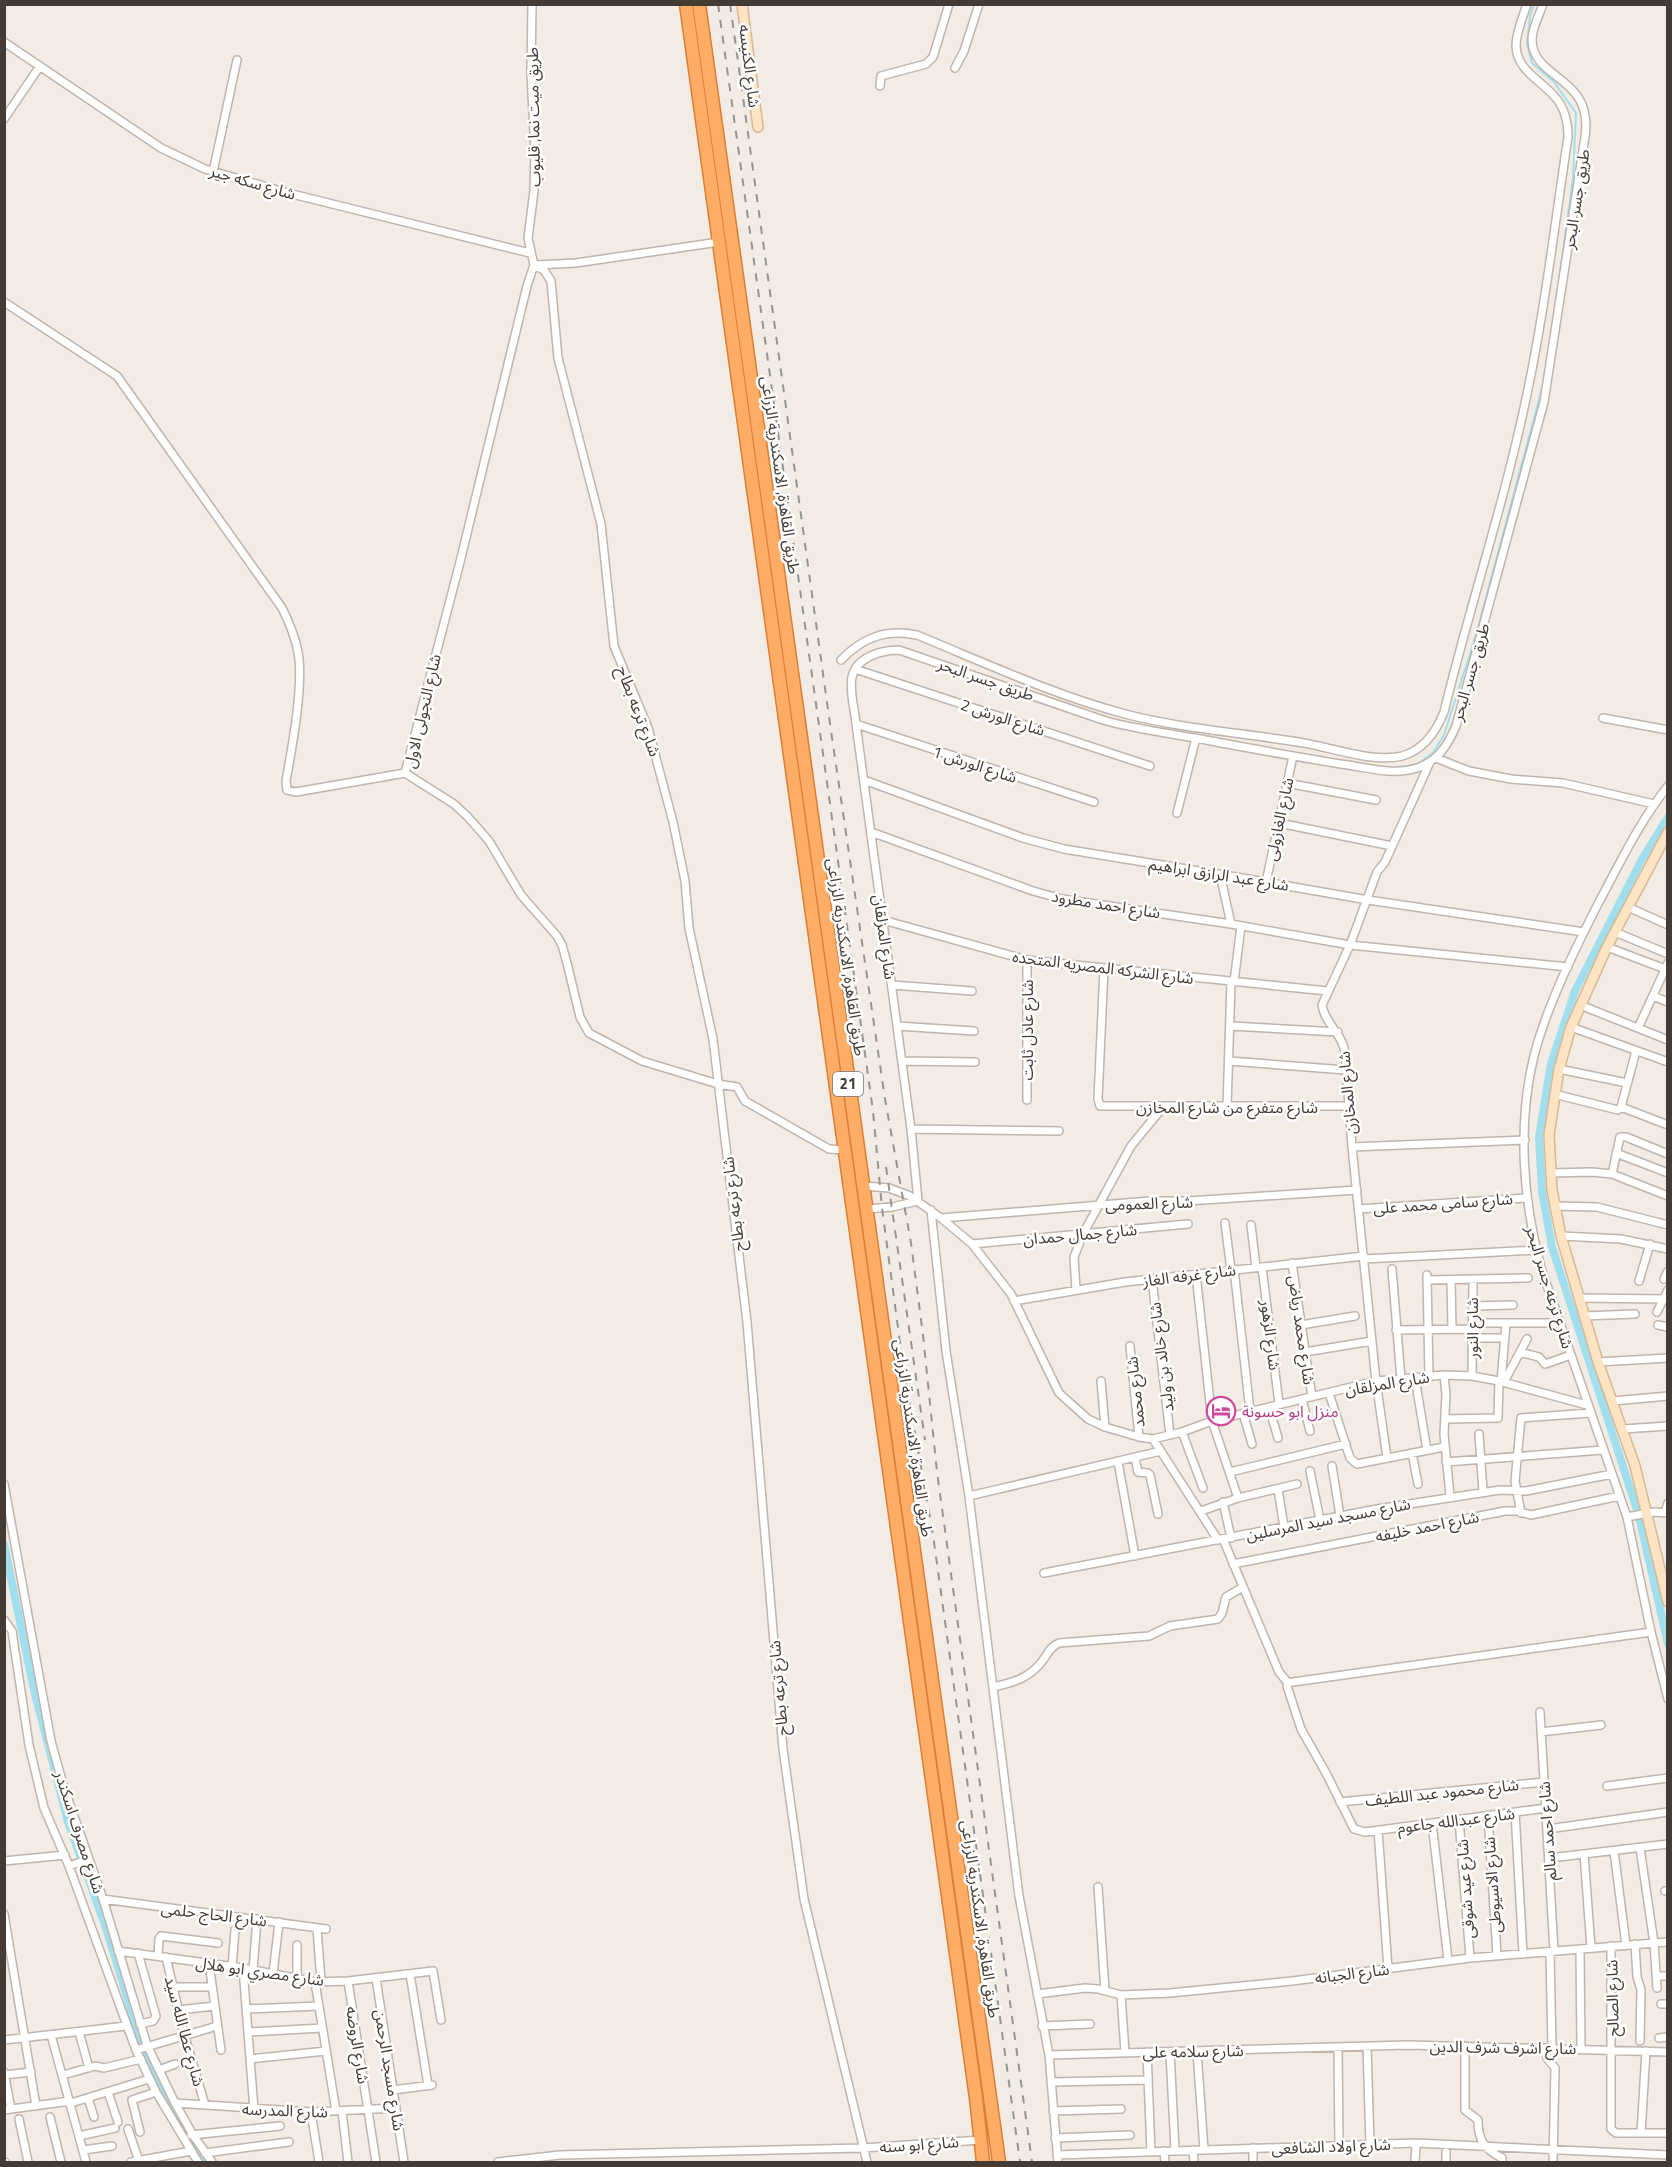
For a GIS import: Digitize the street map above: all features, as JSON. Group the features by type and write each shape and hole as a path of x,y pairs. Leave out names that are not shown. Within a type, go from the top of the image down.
{"highway":[{"name":"طريق القاهرة, الاسكندرية الزراعى","path":"686,4 983,2163"},
{"name":"طريق القاهرة, الاسكندرية الزراعى","path":"699,4 999,2163"}],"street":[{"name":"طريق ميت نما, قليوب","path":"532,4 531,73 535,153 534,191 528,238 534,265"},
{"name":"شارع الكنيسه","path":"742,4 758,127"},
{"path":"880,86 881,76 926,64 933,57 949,4"},
{"path":"955,68 964,51 979,4"},
{"name":"طريق جسر البحر","path":"841,660 863,641 875,635 903,632 917,635 1029,681 1123,713 1151,719 1389,758 1404,755 1430,739 1439,726 1447,700 1527,395 1536,350 1568,137 1561,105 1555,96 1524,68 1517,53 1516,39 1527,4"},
{"name":"طريق جسر البحر","path":"854,670 876,653 898,650 1103,720 1293,756 1396,771 1417,768 1433,760 1451,736 1461,705 1547,388 1587,125 1581,101 1574,91 1539,62 1534,52 1533,30 1543,4"},
{"name":"شارع سكه جير","path":"4,42 161,148 213,172 530,254"},
{"path":"213,172 237,60"},
{"path":"4,119 40,66"},
{"path":"534,265 576,262 719,242"},
{"name":"شارع النجولى الاول","path":"534,265 405,773 446,798 468,817 489,841 520,895 557,936 565,954 580,1017 589,1033 642,1061 737,1088 745,1101 829,1149 844,1150"},
{"name":"شارع ترعه بطاح","path":"534,265 544,270 551,281 558,358 599,516 614,646 648,728 674,822 685,881 692,940 713,1039 747,1325 783,1749 804,1899 867,2163"},
{"path":"4,302 117,376 282,608 294,634 299,659 298,692 286,781 287,790 296,792 405,773"},
{"name":"شارع المزلقان","path":"854,670 852,682 856,724 911,1128 918,1201"},
{"name":"شارع الورش 2","path":"854,670 1150,766"},
{"path":"1447,700 1461,705"},
{"path":"1603,718 1668,730"},
{"name":"شارع الورش 1","path":"856,724 1094,802"},
{"path":"1177,813 1196,738"},
{"name":"شارع الغازولى","path":"1266,882 1293,756"},
{"path":"1433,760 1469,771 1511,779 1554,782 1654,804"},
{"name":"شارع المخازن","path":"1388,1458 1376,1382 1344,1045 1338,1032 1326,1018 1322,1005 1350,945 1377,872 1385,862 1433,760"},
{"name":"شارع عبد الرازق ابراهيم","path":"864,780 1046,845 1079,852 1368,900 1584,932"},
{"path":"1287,783 1376,800"},
{"name":"شارع ترعه جسر البحر","path":"1668,786 1654,804 1628,847 1568,967 1533,1059 1524,1140 1526,1198 1536,1250 1587,1405 1619,1496 1629,1517 1650,1632 1668,1699"},
{"path":"1279,823 1392,846"},
{"name":"شارع احمد مطرود","path":"871,832 1055,897 1350,945 1568,967"},
{"name":"شارع ترعه جسر البحر","path":"1668,832 1607,947 1571,1026 1558,1069 1549,1135 1550,1173 1562,1236 1598,1362 1623,1429 1668,1602"},
{"path":"1220,874 1231,924"},
{"path":"1628,907 1668,925"},
{"name":"شارع الشركه المصريه المتحده","path":"883,920 1028,960 1327,991"},
{"path":"1227,1107 1233,982 1241,926"},
{"path":"1615,932 1668,954"},
{"path":"1607,947 1667,967 1638,1028"},
{"name":"شارع عادل ثابت","path":"1027,1100 1028,960"},
{"name":"شارع متفرع من شارع المخازن","path":"1104,969 1098,1099 1100,1106 1348,1106"},
{"path":"892,985 972,991"},
{"path":"1653,996 1668,1002"},
{"path":"1580,1005 1668,1040"},
{"path":"897,1026 974,1031"},
{"path":"1230,1026 1338,1032"},
{"path":"1571,1026 1668,1062"},
{"path":"1621,1108 1636,1050"},
{"path":"902,1061 975,1062"},
{"path":"1229,1062 1346,1070"},
{"path":"1558,1069 1627,1083"},
{"path":"1554,1094 1616,1110 1621,1108 1668,1125"},
{"path":"1076,1289 1074,1257 1083,1234 1131,1146 1163,1107"},
{"path":"911,1128 1059,1131"},
{"path":"1612,1174 1619,1140 1623,1137 1667,1152"},
{"path":"1352,1147 1524,1140"},
{"path":"1616,1153 1668,1173"},
{"path":"1550,1173 1612,1174 1668,1196"},
{"path":"864,1186 893,1189 918,1201 972,1244 1014,1300 1059,1394 1088,1419 1105,1427 1153,1439 1201,1511 1224,1539"},
{"name":"شارع العمومى","path":"941,1218 1100,1204 1150,1201 1188,1202 1357,1190"},
{"name":"شارع سامى محمد على","path":"1359,1209 1526,1198"},
{"path":"866,1209 895,1207 918,1201"},
{"path":"1555,1206 1603,1208 1668,1225"},
{"path":"931,1210 946,1352 969,1496 1019,1896 1049,2055 1058,2159"},
{"path":"1225,1223 1246,1412 1252,1444"},
{"name":"شارع جمال حمدان","path":"972,1244 1188,1224"},
{"name":"شارع الزهور","path":"1251,1225 1279,1404"},
{"path":"1562,1236 1621,1239 1668,1249"},
{"path":"1639,1281 1650,1244"},
{"name":"شارع غرفه الغاز","path":"1014,1300 1076,1289 1292,1263 1536,1250"},
{"name":"شارع محمد رياض","path":"1292,1263 1312,1397"},
{"path":"1392,1269 1401,1379"},
{"path":"1664,1280 1668,1270"},
{"path":"1196,1274 1212,1421 1238,1498"},
{"path":"1429,1376 1427,1278 1451,1280 1528,1278"},
{"name":"شارع خالد بن وليد","path":"1152,1279 1170,1435"},
{"name":"شارع النور","path":"1472,1376 1473,1279"},
{"path":"1451,1280 1452,1329"},
{"path":"1657,1312 1668,1290"},
{"path":"1578,1298 1664,1299"},
{"path":"1473,1306 1513,1305"},
{"path":"1584,1316 1635,1314"},
{"path":"1301,1325 1355,1316"},
{"path":"1396,1330 1452,1329 1506,1323 1560,1323"},
{"path":"1445,1419 1498,1418 1506,1323"},
{"path":"1658,1326 1668,1327"},
{"path":"1473,1338 1505,1338"},
{"path":"1501,1382 1527,1339"},
{"path":"1305,1352 1372,1341"},
{"name":"شارع محمد","path":"1130,1346 1139,1437"},
{"path":"1520,1352 1539,1357 1545,1364 1571,1355"},
{"path":"1598,1362 1668,1358"},
{"path":"1444,1375 1444,1447 1450,1497"},
{"name":"شارع المزلقان","path":"1153,1439 1279,1404 1376,1382 1429,1376 1472,1376 1587,1405"},
{"path":"1415,1378 1427,1450"},
{"path":"1101,1381 1105,1427"},
{"path":"1329,1393 1350,1458 1354,1462 1362,1464 1444,1447"},
{"path":"1613,1401 1668,1396"},
{"path":"1302,1399 1310,1431"},
{"path":"1269,1407 1278,1438"},
{"path":"1521,1513 1515,1468 1520,1421 1523,1417 1590,1413"},
{"path":"1623,1429 1668,1426"},
{"path":"1182,1432 1203,1488"},
{"path":"1479,1434 1483,1492"},
{"path":"1230,1472 1346,1444"},
{"path":"1446,1462 1603,1450"},
{"path":"969,1496 1161,1451"},
{"path":"1412,1453 1418,1484"},
{"path":"1135,1458 1138,1472 1150,1475 1158,1514"},
{"path":"1118,1462 1135,1556"},
{"path":"1332,1466 1340,1516"},
{"path":"1310,1471 1320,1520"},
{"name":"شارع مسجد سيد المرسلين","path":"1044,1573 1340,1516 1483,1492 1506,1489 1526,1491 1612,1474"},
{"name":"شارع مصرف اسكندر","path":"4,1484 51,1741 64,1788 103,1899 147,2045 175,2103 212,2163"},
{"path":"1201,1511 1223,1502 1297,1485"},
{"path":"1278,1489 1284,1527"},
{"name":"شارع احمد خليفه","path":"1233,1564 1505,1511 1531,1515 1619,1496"},
{"path":"1223,1502 1224,1539 1233,1564 1279,1672 1288,1683 1287,1692 1301,1729 1340,1803"},
{"path":"1629,1517 1666,1513 1668,1503"},
{"path":"993,1687 1023,1678 1040,1664 1050,1648 1059,1643 1149,1636 1170,1626 1215,1620 1221,1616 1226,1597 1243,1587"},
{"name":"شارع مصرف اسكندر","path":"4,1620 12,1631 36,1781 44,1808 69,1866 136,2050 156,2092 198,2163"},
{"path":"1288,1683 1650,1632"},
{"name":"شارع احمد سالم","path":"1540,1712 1550,1858 1552,1952 1547,2058 1555,2070 1553,2163"},
{"path":"1541,1732 1601,1725"},
{"path":"1607,1786 1668,1778"},
{"name":"شارع محمود عبد اللطيف","path":"1340,1803 1544,1782"},
{"name":"شارع عبدالله جاعوم","path":"1340,1803 1352,1827 1365,1832 1546,1808"},
{"path":"1515,1812 1523,1954"},
{"path":"1548,1829 1668,1812"},
{"name":"شارع الاسيوطى","path":"1488,1816 1497,1955"},
{"name":"شارع عيد شوقى","path":"1459,1819 1470,1958"},
{"path":"1432,1823 1448,1960"},
{"path":"1378,1830 1388,1968"},
{"path":"1550,1858 1668,1844"},
{"path":"1640,1848 1654,1943 1657,1988"},
{"path":"1614,1851 1626,1945"},
{"path":"1584,1854 1591,1948"},
{"path":"4,1861 64,1855"},
{"path":"69,1866 89,1858"},
{"path":"1098,1887 1106,1991"},
{"name":"شارع الحاج حلمى","path":"103,1899 326,1929"},
{"path":"4,1914 36,2106"},
{"path":"253,1970 257,1919"},
{"path":"273,1974 279,1922"},
{"path":"317,1928 319,2006 348,2163"},
{"path":"232,1967 235,1930"},
{"name":"شارع مصري ابو هلال","path":"162,1956 159,1939 161,1936 218,1943"},
{"name":"شارع الجبانه","path":"1037,1994 1085,1988 1121,1995 1170,1993 1292,1981 1448,1960 1668,1942"},
{"path":"1635,1944 1637,1977 1641,1990 1640,2041"},
{"path":"297,1945 297,1978"},
{"name":"شارع الصالح","path":"1611,1946 1611,2127 1612,2132 1616,2133 1641,2133"},
{"path":"1580,1949 1581,2049"},
{"name":"شارع مصري ابو هلال","path":"118,1951 318,1981 348,1981 433,1971 441,2020"},
{"path":"138,1953 156,2016 153,2021 140,2024"},
{"name":"شارع عطا الله سيد","path":"162,1956 173,1987 205,2105"},
{"path":"209,1963 221,2050"},
{"path":"243,1968 254,2110"},
{"path":"393,2090 430,2085 410,1974"},
{"path":"1656,1976 1668,1976"},
{"name":"شارع مسجد الرحمن","path":"376,1978 404,2163"},
{"name":"شارع الروضه","path":"348,1981 376,2163"},
{"path":"173,1987 212,1988"},
{"path":"1121,1995 1125,2052"},
{"path":"178,2010 215,2006"},
{"path":"246,2009 319,2006"},
{"path":"1042,2026 1090,2024"},
{"path":"4,2040 126,2026"},
{"path":"136,2050 217,2026"},
{"path":"248,2032 322,2028"},
{"path":"79,2032 89,2068"},
{"path":"51,2035 86,2163"},
{"path":"1466,2046 1465,2110 1477,2119 1478,2135 1492,2153 1502,2158 1502,2163"},
{"name":"شارع اشرف شرف الدين","path":"1338,2048 1466,2046 1668,2052"},
{"path":"1367,2047 1370,2144"},
{"path":"1338,2048 1339,2145"},
{"name":"شارع سلامه على","path":"1049,2055 1338,2048"},
{"path":"250,2059 326,2051"},
{"path":"1646,2051 1641,2133 1668,2133"},
{"path":"1147,2052 1150,2152"},
{"path":"1170,2052 1175,2150"},
{"path":"1197,2052 1204,2149"},
{"path":"63,2075 97,2066 104,2068 141,2059"},
{"path":"159,2070 175,2064"},
{"path":"31,2072 5,2074 8,2109 70,2102 149,2079"},
{"path":"1051,2082 1148,2080"},
{"path":"79,2136 116,2125 108,2092"},
{"path":"141,2132 132,2103 133,2099 156,2092"},
{"path":"88,2098 94,2117"},
{"name":"شارع المدرسه","path":"175,2103 311,2112 396,2108"},
{"path":"1053,2111 1120,2109"},
{"path":"311,2112 319,2163"},
{"path":"50,2117 61,2163"},
{"path":"19,2119 28,2163"},
{"path":"182,2136 280,2126"},
{"path":"128,2128 135,2162 191,2151"},
{"path":"1055,2138 1131,2134"},
{"name":"شارع ابو سنه","path":"498,2163 538,2160 560,2155 863,2148 981,2140"},
{"path":"205,2153 289,2142"},
{"path":"1415,2163 1416,2143"},
{"name":"شارع اولاد الشافعى","path":"1058,2159 1175,2150 1416,2143 1668,2155"},
{"path":"83,2150 112,2146"},
{"path":"1253,2148 1253,2163"},
{"path":"1193,2150 1194,2163"},
{"path":"1164,2151 1165,2163"},
{"path":"1446,2152 1446,2163"}],"waterway":[{"path":"1534,4 1530,16 1527,44 1532,63 1554,82 1576,113 1573,179 1555,308"},
{"path":"1391,768 1416,765 1433,753 1444,735 1476,635 1544,381"},
{"path":"1668,817 1642,859 1575,991 1551,1064 1539,1137 1542,1191 1552,1247 1639,1516 1668,1644"},
{"path":"4,1544 34,1690 68,1822 107,1931 148,2066 186,2135 205,2162"}],"railway":[{"path":"718,4 873,1111 882,1208 903,1365 933,1535 1020,2162"},
{"path":"730,4 830,724 885,1099 911,1243 937,1472 1032,2162"},
{"path":"886,1167 925,1440"}],"place":[{"name":"منزل ابو حسونة","path":"1221,1411"}]}
